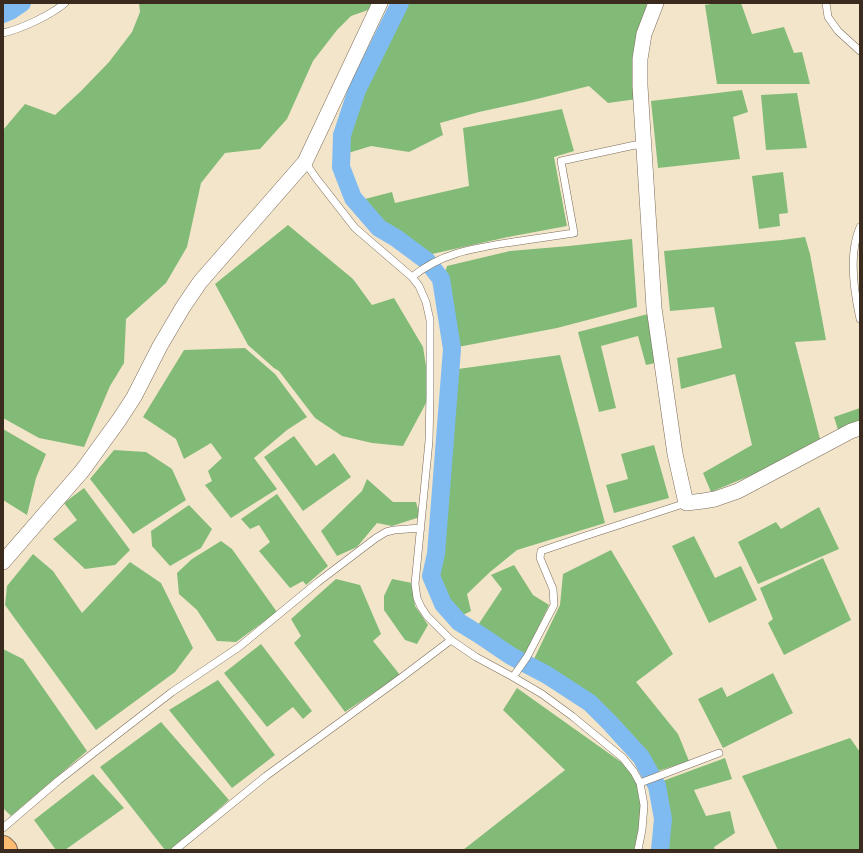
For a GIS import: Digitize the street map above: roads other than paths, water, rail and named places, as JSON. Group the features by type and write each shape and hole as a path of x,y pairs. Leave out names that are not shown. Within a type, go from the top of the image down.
{"highway":[{"path":"3,847 6,850"}],"street":[{"path":"3,562 82,471 119,420 134,398 160,346 200,282 305,162 380,3"},
{"path":"656,3 644,34 640,59 640,86 654,308 674,454 686,503 715,499 738,491 851,431 860,428"}],"lane":[{"path":"3,33 12,31 35,21 65,3"},
{"path":"826,3 828,17 838,31 860,51"},
{"path":"412,277 422,268 454,253 482,247 574,233 561,161 635,145 644,146"},
{"path":"305,162 355,228 412,277 419,286 426,302 430,320 429,441 415,584 417,598 421,607 427,616 451,640 476,657 513,676 542,694 572,716 623,758 643,782 644,805 642,830 638,850"},
{"path":"860,227 853,256 856,302 860,319"},
{"path":"513,676 527,657 554,605 553,589 540,558 541,551 686,503"},
{"path":"3,828 59,780 125,728 172,692 239,647 318,582 376,538 386,532 394,530 421,528"},
{"path":"175,850 266,776 451,640"},
{"path":"643,782 719,753"}],"waterway":[{"path":"3,14 22,3"},
{"path":"400,3 357,90 342,135 341,167 353,198 379,228 396,238 427,261 441,279 452,349 436,554 431,576 443,604 459,622 511,656 547,675 590,703 641,757 657,786 663,819 660,850"}]}
